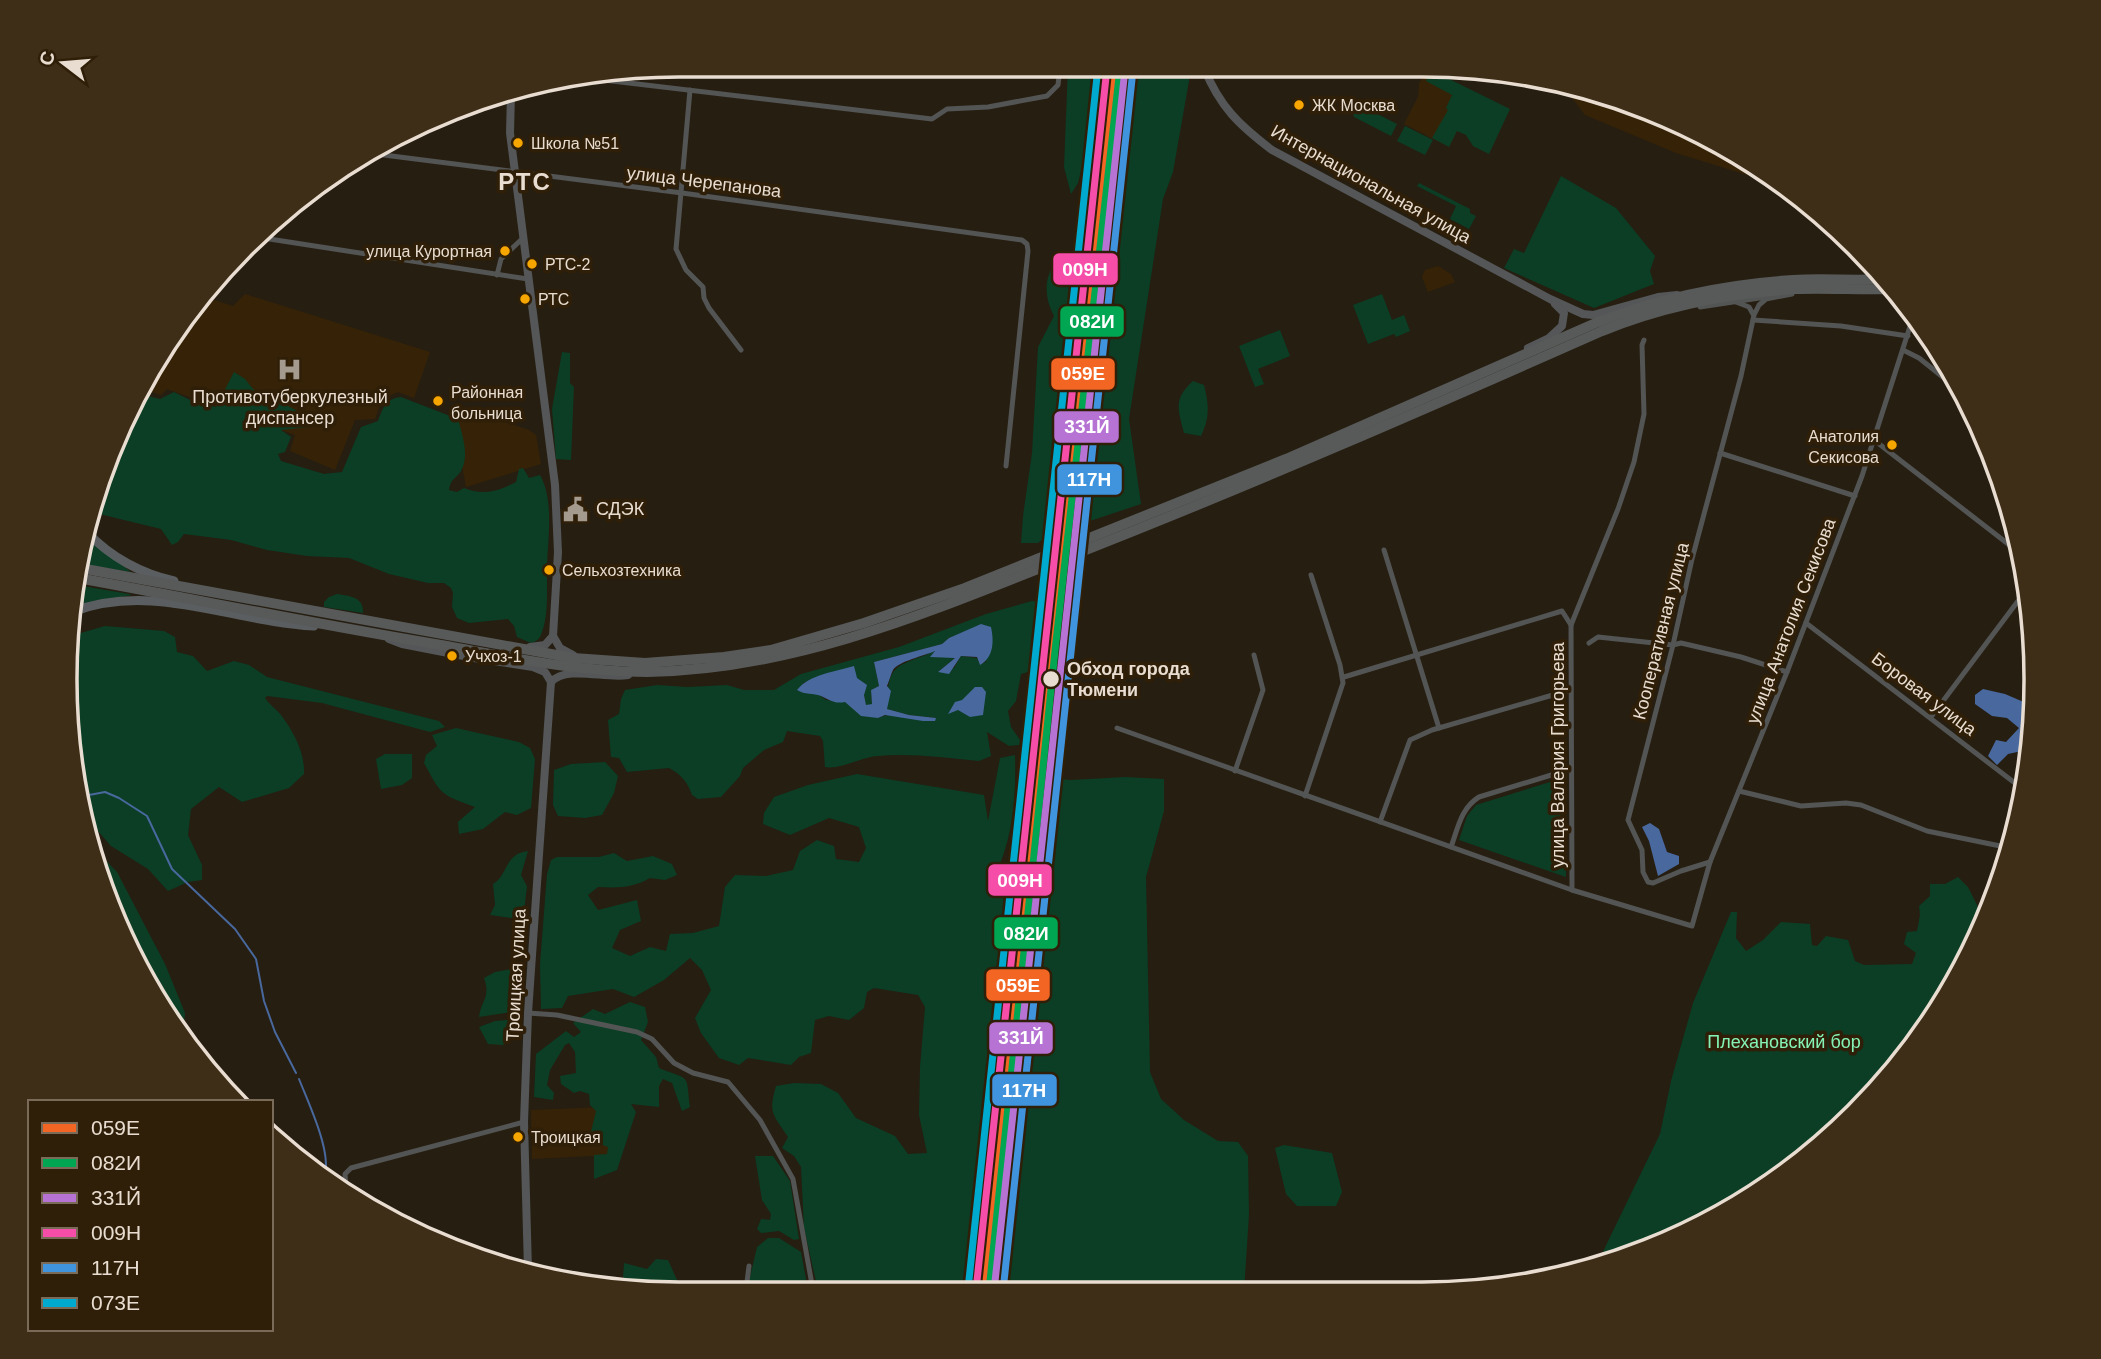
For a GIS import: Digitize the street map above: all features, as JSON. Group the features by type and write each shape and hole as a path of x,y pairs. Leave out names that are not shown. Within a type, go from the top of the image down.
{"highway":[{"path":"1094,542 1619,314 1691,294 1796,280 1877,285"},
{"path":"86,579 572,668 645,672 724,666 796,653 892,624 1032,566 1289,468 1641,316 1695,303 1777,291 1878,287"},
{"path":"88,569 544,654 627,663 724,657 782,647 877,619 1032,566"}],"main road":[{"path":"95,538 120,559 158,577 292,607"},
{"path":"81,609 103,603 137,599 164,601 295,625 330,626"}],"street":[{"path":"612,81 932,119 947,109 988,107 1047,96 1058,85 1059,77"},
{"name":"Интернациональная улица","path":"1209,77 1227,111 1244,129 1272,150 1550,299 1583,314 1593,316 1658,296 1691,294"},
{"path":"690,90 676,249 686,270 703,288 709,308 741,350"},
{"path":"511,102 510,133 514,172 558,518 554,636 560,648 573,655 627,663"},
{"name":"улица Черепанова","path":"383,155 1022,240 1027,244 1028,251 1006,466"},
{"path":"497,275 501,259 523,238"},
{"path":"268,240 528,279"},
{"path":"1835,289 1860,293 1879,288"},
{"path":"1602,331 1667,313 1773,296 1883,293"},
{"path":"1753,320 1759,305 1773,296"},
{"path":"1494,368 1504,359 1559,331 1563,313 1550,299"},
{"path":"1731,302 1749,307 1753,320"},
{"path":"1753,320 1841,326 1908,337"},
{"name":"Кооперативная улица","path":"1710,862 1681,870 1653,883 1648,882 1643,872 1642,850 1628,820 1753,320"},
{"name":"улица Анатолия Секисова","path":"1692,926 1710,862 1855,496 1910,329"},
{"name":"улица Валерия Григорьева","path":"1644,340 1644,414 1634,462 1572,625 1572,890 1692,926"},
{"path":"1903,350 1919,358 1942,376"},
{"path":"1874,440 2008,544"},
{"path":"1720,453 1855,496"},
{"path":"1384,550 1439,728"},
{"path":"1305,796 1340,694 1343,677 1311,575"},
{"path":"1931,717 2019,600"},
{"path":"1343,677 1562,611 1572,625"},
{"name":"Боровая улица","path":"1806,623 2015,783"},
{"path":"375,634 402,644 533,667 545,672 551,682 567,673 604,676 645,672"},
{"path":"461,639 486,639 535,648 545,645 554,636"},
{"path":"1589,643 1598,637 1673,645 1681,643 1787,672"},
{"path":"1235,771 1263,690 1254,655"},
{"name":"Троицкая улица","path":"528,1262 524,1122 528,1013 551,682"},
{"path":"1380,822 1410,740 1419,734 1570,690"},
{"path":"1116,728 1572,890"},
{"path":"1451,847 1468,803 1479,797 1571,769"},
{"path":"1739,791 1801,806 1854,804 1933,833 2000,846"},
{"path":"528,1013 557,1015 637,1032 652,1039 674,1063 693,1073 717,1077 728,1082 760,1120 793,1179 812,1282"},
{"path":"345,1180 345,1174 351,1168 524,1122"},
{"path":"747,1282 749,1266"}],"shaded area":[{"path":"1422,77 1446,78 1475,92 1449,147 1404,124 1418,97"},
{"path":"1571,97 1652,123 1688,139 1752,176 1676,153 1585,115"},
{"path":"1438,266 1451,274 1455,282 1428,292 1422,277 1425,270"},
{"name":"Противотуберкулезный диспансер","path":"245,294 430,352 414,398 398,392 382,399 375,419 355,420 335,470 290,451 295,435 167,389 161,395 151,392 179,345 213,300 233,306"},
{"path":"456,406 529,430 536,435 541,464 466,487 453,417"},
{"path":"605,1107 611,1155 532,1159 531,1110"}],"green space":[{"path":"1068,77 1095,77 1090,102 1089,136 1078,183 1071,194 1064,167"},
{"path":"1129,77 1189,77 1173,172 1163,199 1129,419 1141,504 1087,522 1081,511"},
{"path":"1428,77 1446,78 1510,109 1489,154 1473,146 1466,135 1457,131 1449,147 1432,138 1448,110 1446,108 1452,95 1426,81"},
{"path":"1358,104 1397,124 1391,136 1354,117 1353,113"},
{"path":"1405,126 1433,140 1425,155 1397,141"},
{"path":"1561,176 1616,208 1655,256 1650,271 1654,284 1594,308 1504,268 1514,249 1524,253"},
{"path":"1419,183 1470,209 1470,213 1476,216 1469,229 1450,219 1456,206 1417,186"},
{"path":"1062,256 1078,319 1066,404 1057,437 1065,457 1062,485 1052,532 1038,543 1021,543 1032,453 1038,347 1054,316 1048,300 1048,277"},
{"path":"1382,294 1392,320 1404,315 1410,331 1368,344 1353,305"},
{"path":"1280,330 1290,356 1258,369 1264,384 1255,387 1239,346"},
{"path":"562,352 570,353 570,383 574,387 571,460 556,459 552,409"},
{"path":"234,372 245,379 253,389 304,414 308,427 281,430 291,437 285,452 278,454 281,461 324,474 342,472 361,427 378,421 388,402 401,397 458,419 465,458 461,471 452,481 449,490 497,490 516,482 519,469 523,468 529,478 540,475 548,499 549,525 546,612 539,638 531,643 517,637 514,626 508,619 469,623 457,618 452,607 453,593 444,583 428,583 389,574 349,558 267,550 231,540 184,534 172,545 161,529 101,514 123,449 148,396 160,399 174,392 190,400 216,407"},
{"path":"1193,381 1204,385 1207,399 1208,411 1201,436 1184,433 1179,411 1182,393"},
{"path":"94,543 131,572 88,565"},
{"path":"85,586 132,595 82,605"},
{"path":"337,594 359,600 363,613 324,607 324,602 329,597"},
{"path":"1032,601 1039,602 1040,634 1034,665 1021,674 1016,701 1008,711 1011,727 1020,740 1019,745 1009,746 987,732 991,756 979,761 890,755 871,757 837,767 825,767 823,741 820,736 787,731 783,742 764,750 743,768 740,776 721,797 698,799 692,795 680,776 669,768 627,772 619,758 611,757 608,720 619,714 625,690 657,685 727,685 744,690 774,690 801,674 899,647 986,614","holes":["962,633 986,662 980,664 977,658 961,656 954,668 939,671 956,657 931,657 937,650 898,668 889,681 887,709 936,718 928,719 892,715 878,718 845,702 826,700 803,683 830,673 864,695 866,706 872,704 871,690 879,686 874,662 942,644"]},
{"path":"105,626 164,631 175,637 177,652 193,656 207,671 234,661 249,665 267,677 439,721 445,727 430,732 322,703 267,696 265,698 281,715 294,736 303,758 304,774 289,788 242,802 219,787 191,809 188,835 202,865 202,880 188,882 168,891 148,869 111,846 97,830 82,758 78,719 79,634"},
{"path":"456,728 519,742 530,748 535,759 531,808 517,815 505,812 483,829 459,834 458,822 475,807 443,792 424,763 426,755 437,746 432,735"},
{"path":"385,754 412,754 412,778 402,785 381,789 376,759"},
{"path":"1015,755 1015,783 1013,811 1000,864 1005,872 1003,929 964,1282 816,1282 804,1228 801,1167 794,1156 782,1148 788,1137 773,1113 776,1086 794,1083 821,1084 838,1093 856,1118 895,1136 908,1154 927,1153 919,1115 925,1007 918,995 874,988 867,992 864,1008 849,1020 829,1016 815,1020 811,1053 799,1057 791,1065 748,1058 739,1065 719,1058 701,1033 695,1018 711,990 702,970 690,958 664,980 634,997 613,989 568,996 562,1008 541,1009 540,964 547,874 551,860 557,857 599,857 614,853 627,861 653,856 672,864 677,875 665,880 650,878 625,887 598,887 588,895 598,910 637,900 641,921 620,930 612,948 630,956 650,947 666,951 670,934 693,933 719,926 725,887 735,875 766,876 793,870 800,851 817,840 834,846 836,859 859,862 866,848 859,827 829,818 790,835 763,824 764,813 774,797 808,785 857,774 984,795 988,821 1000,758"},
{"path":"605,762 618,776 614,793 602,815 585,818 558,816 553,805 554,770 571,764"},
{"path":"1125,777 1164,779 1164,811 1146,877 1150,1072 1161,1099 1184,1120 1218,1141 1238,1142 1248,1156 1249,1214 1245,1282 998,1282 1047,778 1071,780"},
{"path":"1563,778 1566,877 1459,840 1467,816 1476,805"},
{"path":"528,851 521,875 527,886 524,912 511,918 490,915 495,905 493,884 515,856"},
{"path":"105,860 117,872 165,964 185,1013 184,1021 139,946"},
{"name":"Плехановский бор","path":"1958,877 1968,887 1978,910 1962,946 1922,1014 1899,1046 1848,1106 1788,1157 1723,1201 1652,1236 1602,1254 1660,1134 1671,1081 1693,1003 1731,912 1737,912 1736,938 1746,951 1763,940 1781,922 1810,924 1812,945 1817,946 1826,936 1848,940 1855,961 1864,965 1912,964 1916,953 1904,944 1907,932 1917,931 1919,906 1930,896 1930,884 1945,884"},
{"path":"522,968 519,1011 479,1017 486,995 484,978 495,972"},
{"path":"630,1002 645,1007 648,1022 641,1040 656,1057 659,1068 685,1079 690,1107 682,1111 672,1083 663,1079 659,1086 659,1107 631,1104 636,1112 617,1170 594,1179 594,1155 607,1154 608,1147 595,1142 591,1132 596,1111 590,1105 589,1094 580,1091 574,1093 561,1084 560,1076 576,1073 575,1052 569,1043 565,1045 550,1070 547,1085 554,1093 553,1100 534,1097 536,1054 566,1031 574,1037 581,1032 573,1023 593,1009 605,1014"},
{"path":"517,1019 516,1029 503,1045 488,1044 479,1027 495,1021"},
{"path":"1284,1145 1332,1153 1342,1192 1336,1206 1297,1206 1286,1194 1275,1148"},
{"path":"755,1156 773,1156 790,1181 799,1239 794,1240 779,1231 761,1233 757,1229 761,1219 770,1220 771,1214 762,1200"},
{"path":"768,1238 779,1238 801,1252 807,1282 749,1282 757,1247"},
{"path":"656,1259 668,1260 678,1282 623,1278 624,1263 647,1269"}],"water":[{"path":"981,624 991,627 993,643 988,658 980,665 977,657 961,656 949,674 938,672 955,658 930,657 935,651 906,661 893,670 887,686 891,691 887,709 936,718 935,721 885,715 878,718 861,716 845,702 835,702 797,690 816,677 854,666 857,678 867,685 864,695 866,705 872,704 871,690 879,686 874,662 942,644 949,638"},
{"path":"975,687 982,687 986,692 983,715 970,717 958,710 948,714 955,702 962,700"},
{"path":"1983,689 2023,702 2020,751 2008,754 1997,765 1988,756 1996,740 2006,742 2019,728 2007,718 1992,716 1975,704 1975,695"},
{"path":"1650,823 1659,829 1667,852 1679,856 1679,864 1658,876 1649,841 1642,827"}],"waterway":[{"path":"89,795 105,792 147,816 172,869 235,929 256,959 264,1001 275,1032 296,1073"},
{"path":"299,1079 322,1139 326,1166"}],"transit line":[{"name":"073Е","path":"969,1282 1097,77"},
{"name":"009Н","path":"977,1282 1106,77"},
{"name":"059Е","path":"986,1282 1115,77"},
{"name":"082И","path":"990,1282 1055,651 1119,77"},
{"name":"331Й","path":"995,1282 1124,77"},
{"name":"117Н","path":"1004,1282 1132,77"}],"place":[{"name":"ЖК Москва","path":"1299,105"},
{"name":"Школа №51","path":"518,143"},
{"name":"улица Курортная","path":"505,251"},
{"name":"РТС-2","path":"532,264"},
{"name":"РТС","path":"525,299"},
{"name":"Противотуберкулезный диспансер","path":"290,370"},
{"name":"Районная больница","path":"438,401"},
{"name":"Анатолия Секисова","path":"1892,445"},
{"name":"СДЭК","path":"576,509"},
{"name":"Сельхозтехника","path":"549,570"},
{"name":"Учхоз-1","path":"452,656"},
{"name":"Обход города Тюмени","path":"1051,679"},
{"name":"Троицкая","path":"518,1137"}],"district":[{"name":"РТС","path":"525,181"}]}
